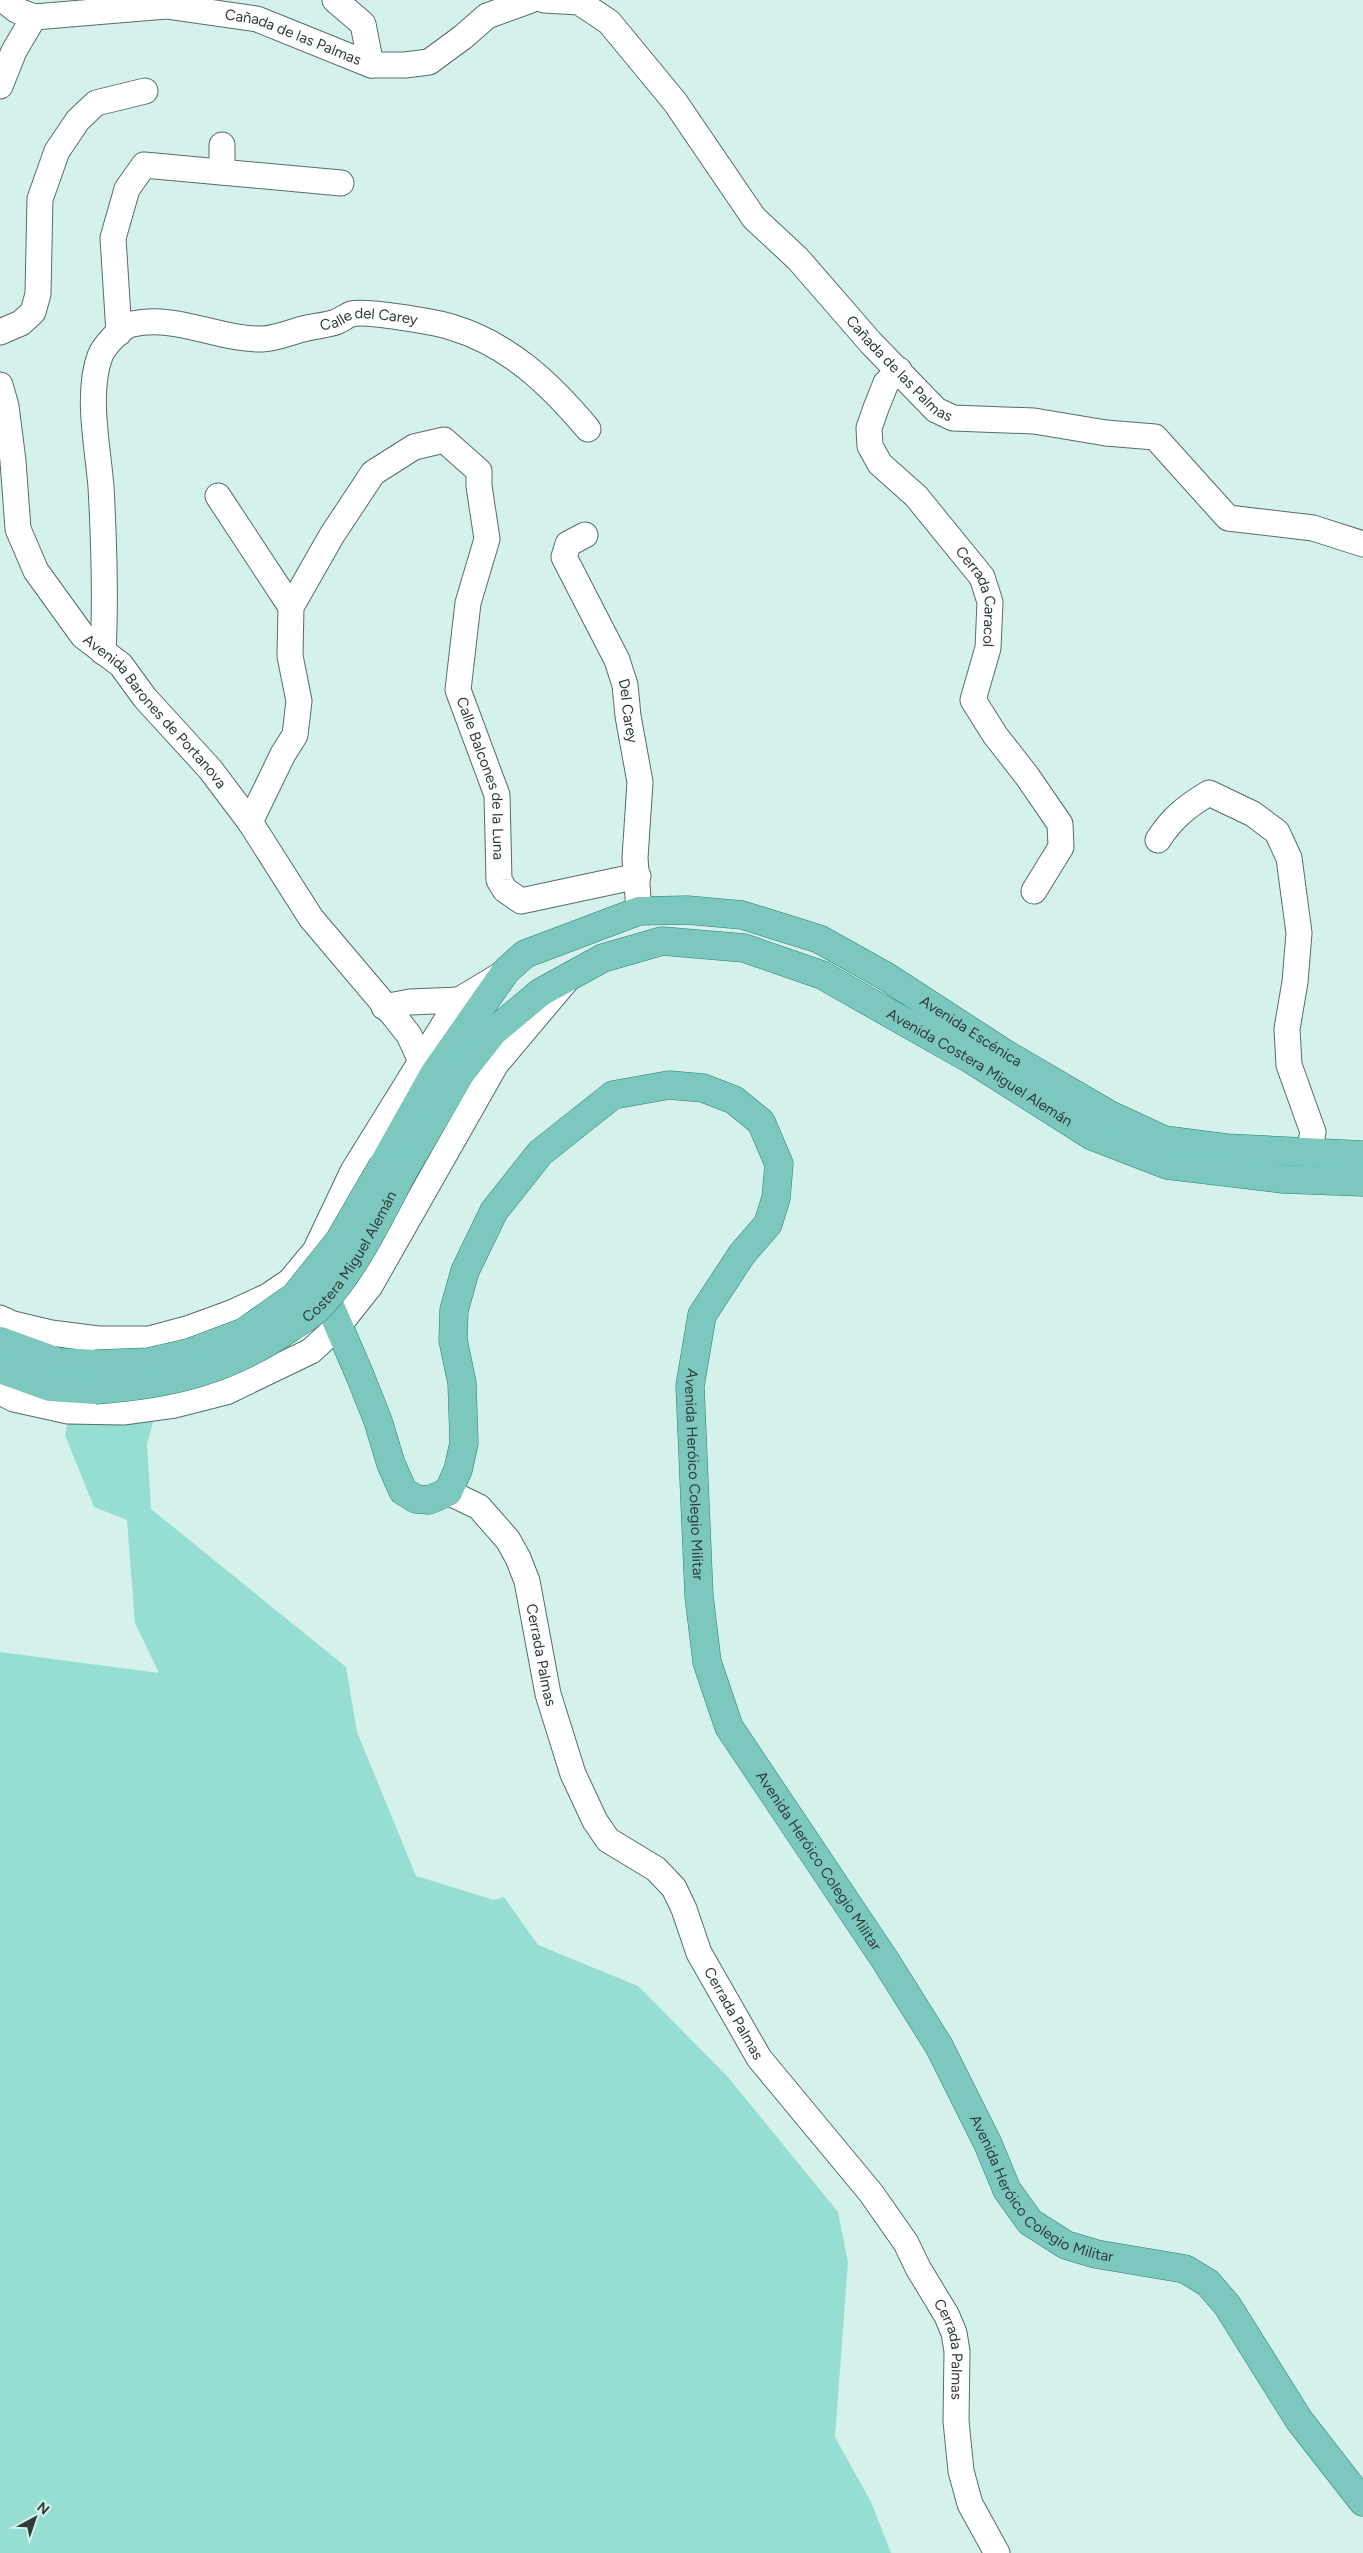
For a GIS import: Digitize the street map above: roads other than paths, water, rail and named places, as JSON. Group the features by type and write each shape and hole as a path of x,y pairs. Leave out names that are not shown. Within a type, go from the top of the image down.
{"main road":[{"name":"Avenida Escénica","path":"581,931 639,911 688,910 742,915 819,939 886,977 1004,1053 1102,1111 1164,1140 1226,1148 1363,1156"},
{"name":"Costera Miguel Alemán","path":"0,1341 95,1377 146,1386 194,1375 233,1360 278,1337 318,1307 353,1262 434,1074 506,972 525,954 581,931"},
{"name":"Avenida Costera Miguel Alemán","path":"603,958 662,941 744,948 822,975 972,1060 1092,1136 1167,1165 1284,1180 1363,1182"},
{"name":"Costera Miguel Alemán","path":"393,1169 460,1074 493,1032 541,992 603,958"},
{"name":"Avenida Heróico Colegio Militar","path":"448,1492 458,1470 464,1443 462,1383 453,1340 454,1310 465,1271 494,1211 519,1177 540,1153 613,1095 669,1085 703,1088 734,1100 761,1122 779,1164 776,1198 768,1224 742,1254 702,1314 690,1386 702,1624 707,1662 729,1727 885,1960 938,2046 988,2144 1007,2190 1030,2222 1066,2245 1096,2254 1185,2269 1208,2283 1227,2305 1299,2420 1363,2502"},
{"path":"310,1258 339,1326 403,1491 416,1499 429,1500 448,1492"},
{"name":"Costera Miguel Alemán","path":"0,1369 50,1387 95,1377"}],"street":[{"path":"0,86 14,51 34,17 16,10 4,0"},
{"path":"335,0 363,24 371,65"},
{"name":"Cañada de las Palmas","path":"34,17 166,6 257,19 371,65 405,65 429,62 487,16 531,0"},
{"name":"Cañada de las Palmas","path":"544,0 579,2 609,22 675,102 754,218 798,259 871,343 936,410 953,418 1034,421 1106,434 1155,436 1228,518 1313,528 1363,544"},
{"path":"0,332 21,323 33,312 38,294 40,199 56,151 78,120 96,103 145,91"},
{"path":"222,145 222,172"},
{"path":"120,333 113,238 127,189 144,165 341,183"},
{"name":"Calle del Carey","path":"103,652 104,532 94,415 96,379 100,356 120,333 131,324 162,323 205,328 230,336 264,340 336,322 352,314 422,320 452,327 486,340 533,371 564,400 588,429"},
{"name":"Cerrada Caracol","path":"899,370 886,382 876,408 869,428 870,446 880,464 916,496 982,577 990,602 988,648 973,700 995,735 1027,776 1060,824 1061,847 1034,891"},
{"name":"Avenida Barones de Portanova","path":"0,385 6,406 13,461 18,529 36,571 83,636 121,665 145,698 210,769 250,822 311,918 409,1035 420,1059"},
{"name":"Calle Balcones de la Luna","path":"250,822 283,754 295,735 298,701 290,656 291,607 332,535 373,473 414,447 444,440 479,471 479,486 487,539 468,603 458,690 497,795 499,880 505,890 521,901 638,876"},
{"path":"218,496 291,607"},
{"name":"Del Carey","path":"585,535 568,544 564,557 617,660 625,685 628,716 640,782 636,858 639,911"},
{"path":"1158,840 1170,822 1186,806 1210,794 1253,814 1277,832 1289,858 1299,933 1295,982 1287,1029 1289,1065 1313,1132 1309,1152"},
{"path":"0,1318 13,1324 51,1333 98,1339 149,1339 190,1328 231,1313 268,1296 290,1281 310,1258 353,1170 420,1059 459,1000 506,972"},
{"path":"0,1392 14,1399 68,1411 123,1412 175,1405 226,1392 311,1351 339,1326 375,1278 496,1064 570,977"},
{"path":"310,1258 310,1220 398,1069 402,1055 384,1007 410,1002 459,1000"},
{"name":"Cerrada Palmas","path":"448,1492 480,1507 508,1540 518,1558 527,1581 548,1694 573,1774 595,1822 608,1840 656,1869 674,1888 684,1909 699,1952 759,2058 871,2193 906,2243 918,2268 947,2316 954,2333 957,2351 956,2421 961,2471 970,2504 997,2553"}]}
